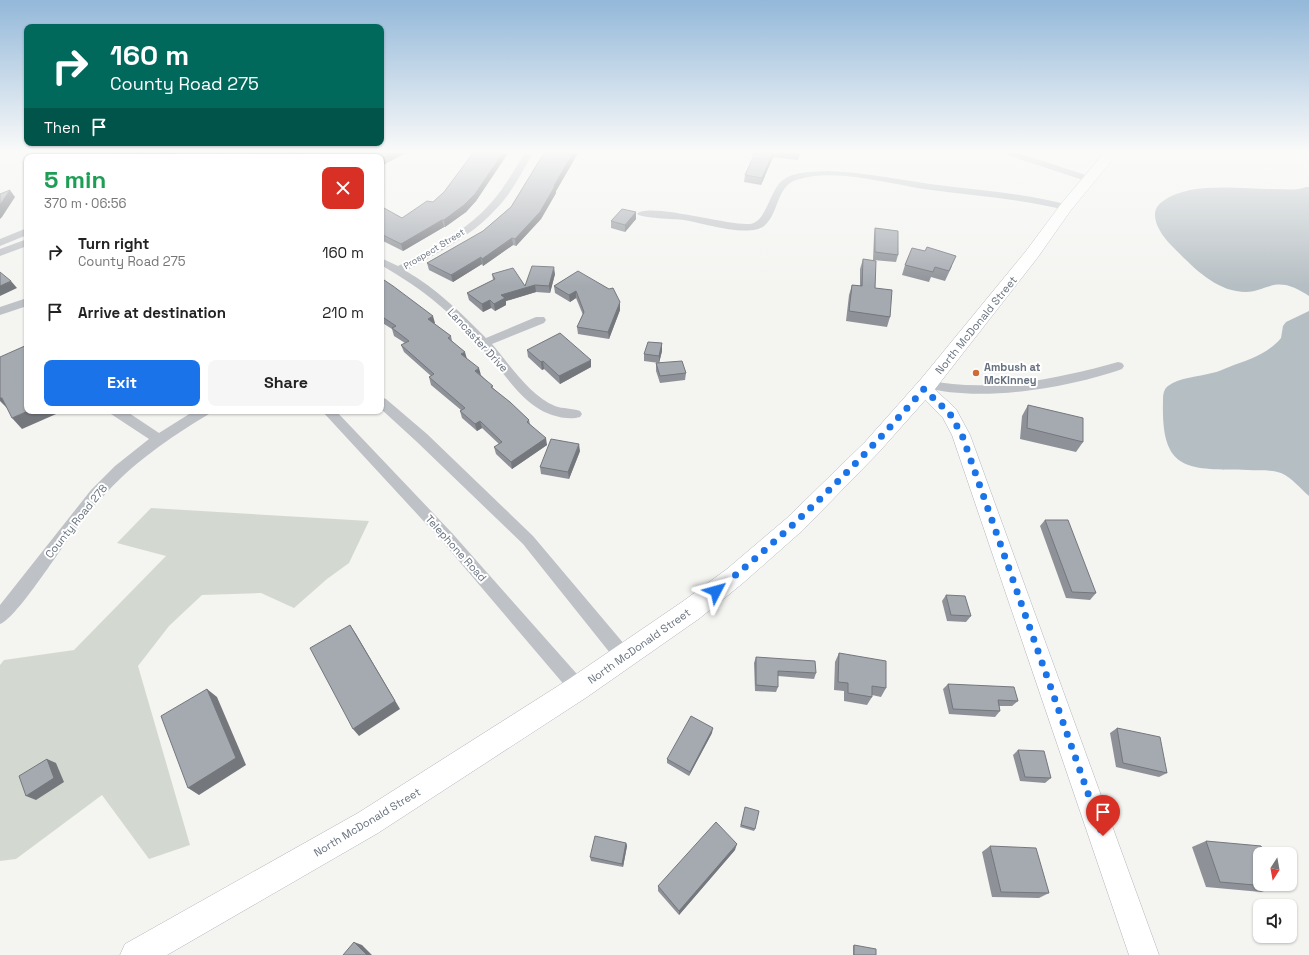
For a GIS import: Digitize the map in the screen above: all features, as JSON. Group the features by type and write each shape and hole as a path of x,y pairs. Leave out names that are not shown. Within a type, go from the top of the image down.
{"main road":[{"name":"North McDonald Street","path":"136,955 368,823 578,688 716,591 795,524 872,447 926,386 1032,254 1074,198"}],"street":[{"name":"Prospect Street","path":"398,271 464,232 480,219 500,198"},
{"path":"642,214 674,215 734,226 753,227 764,221 774,198"},
{"path":"1019,198 1066,207"},
{"path":"0,243 24,232"},
{"path":"0,254 24,243"},
{"name":"Lancaster Drive","path":"384,263 417,282 444,303 484,343 519,384 540,404 554,411 575,414"},
{"path":"0,311 24,303"},
{"path":"484,343 540,320"},
{"path":"926,386 950,389 984,390 1071,380 1090,376 1118,366"},
{"path":"926,386 950,414 962,435 1144,955"},
{"path":"384,405 422,438 528,540 624,657"},
{"path":"121,414 159,439"},
{"name":"County Road 278","path":"0,617 96,494 159,439 199,414"},
{"name":"Telephone Road","path":"331,414 447,536 578,688"}],"shaded area":[{"path":"1169,198 1309,198 1309,296 1299,290 1284,285 1273,285 1246,292 1235,291 1204,276 1171,245 1160,230 1156,222 1155,211 1163,201"},
{"path":"1309,311 1309,496 1292,480 1281,473 1194,467 1182,462 1173,454 1167,442 1164,425 1163,398 1166,388 1178,381 1216,372 1264,352 1276,344 1281,338 1283,326 1286,322"},
{"path":"151,508 369,521 349,563 327,579 294,608 261,593 202,595 169,626 138,666 190,845 149,859 102,795 16,859 0,861 0,665 4,660 74,650 166,556 117,543"}],"building":[{"path":"0,198 5,198 0,205"},
{"path":"438,198 471,198 444,220 401,244 384,236 384,208 402,218 427,201 433,202"},
{"path":"517,198 548,198 540,212 515,239 512,238 482,259 481,257 451,275 427,263 483,231 511,207"},
{"path":"622,209 636,212 625,225 611,221"},
{"path":"875,228 898,231 898,255 875,252"},
{"path":"927,247 956,256 949,271 935,267 933,272 905,265 912,248 925,251"},
{"path":"863,259 876,261 875,288 892,290 890,317 849,311 852,285 862,286"},
{"path":"532,266 554,267 549,286 535,285 501,295 505,298 494,304 490,300 482,304 467,293 495,279 492,274 513,268 525,286"},
{"path":"578,271 609,289 613,288 620,302 608,332 577,327 584,312 576,291 569,295 554,286"},
{"path":"0,272 11,281 0,286"},
{"path":"384,280 433,316 428,319 451,336 448,338 465,352 461,354 479,368 475,371 493,386 491,387 510,402 529,420 527,422 546,438 511,462 494,447 502,442 480,421 475,424 460,411 465,408 429,377 434,374 401,345 409,341 392,328 396,326 384,318"},
{"path":"560,333 591,360 559,376 543,361 541,362 527,350"},
{"path":"648,342 662,343 659,356 644,354"},
{"path":"24,346 24,413 12,418 2,398 0,398 0,357"},
{"path":"682,361 686,373 660,376 656,363"},
{"path":"1028,405 1083,418 1083,442 1027,428"},
{"path":"551,439 579,444 568,472 540,467"},
{"path":"1045,520 1068,520 1096,593 1072,592"},
{"path":"946,595 965,596 971,616 951,615"},
{"path":"350,625 395,701 353,729 310,648"},
{"path":"839,653 886,661 886,688 872,686 872,697 848,693 848,683 838,682"},
{"path":"756,657 815,661 816,673 778,671 778,687 756,685"},
{"path":"948,684 1014,687 1018,701 998,700 1000,711 953,709"},
{"path":"207,689 236,758 188,788 161,716"},
{"path":"691,716 713,728 690,772 667,759"},
{"path":"1117,728 1160,737 1167,773 1123,763"},
{"path":"1018,750 1044,751 1051,778 1025,777"},
{"path":"47,759 54,778 26,796 19,776"},
{"path":"745,807 759,811 755,829 741,825"},
{"path":"716,822 737,844 679,911 658,886"},
{"path":"595,836 626,843 622,864 590,857"},
{"path":"1206,841 1261,846 1253,847 1253,885 1220,882"},
{"path":"990,846 1036,848 1049,893 1001,892"},
{"path":"354,942 367,955 343,955"},
{"path":"854,945 876,949 876,955 854,955"}],"place":[{"name":"Ambush at McKinney","path":"976,373"}],"route":[{"path":"716,591 795,524 872,447 924,389 950,414 962,435 1103,836"}]}
